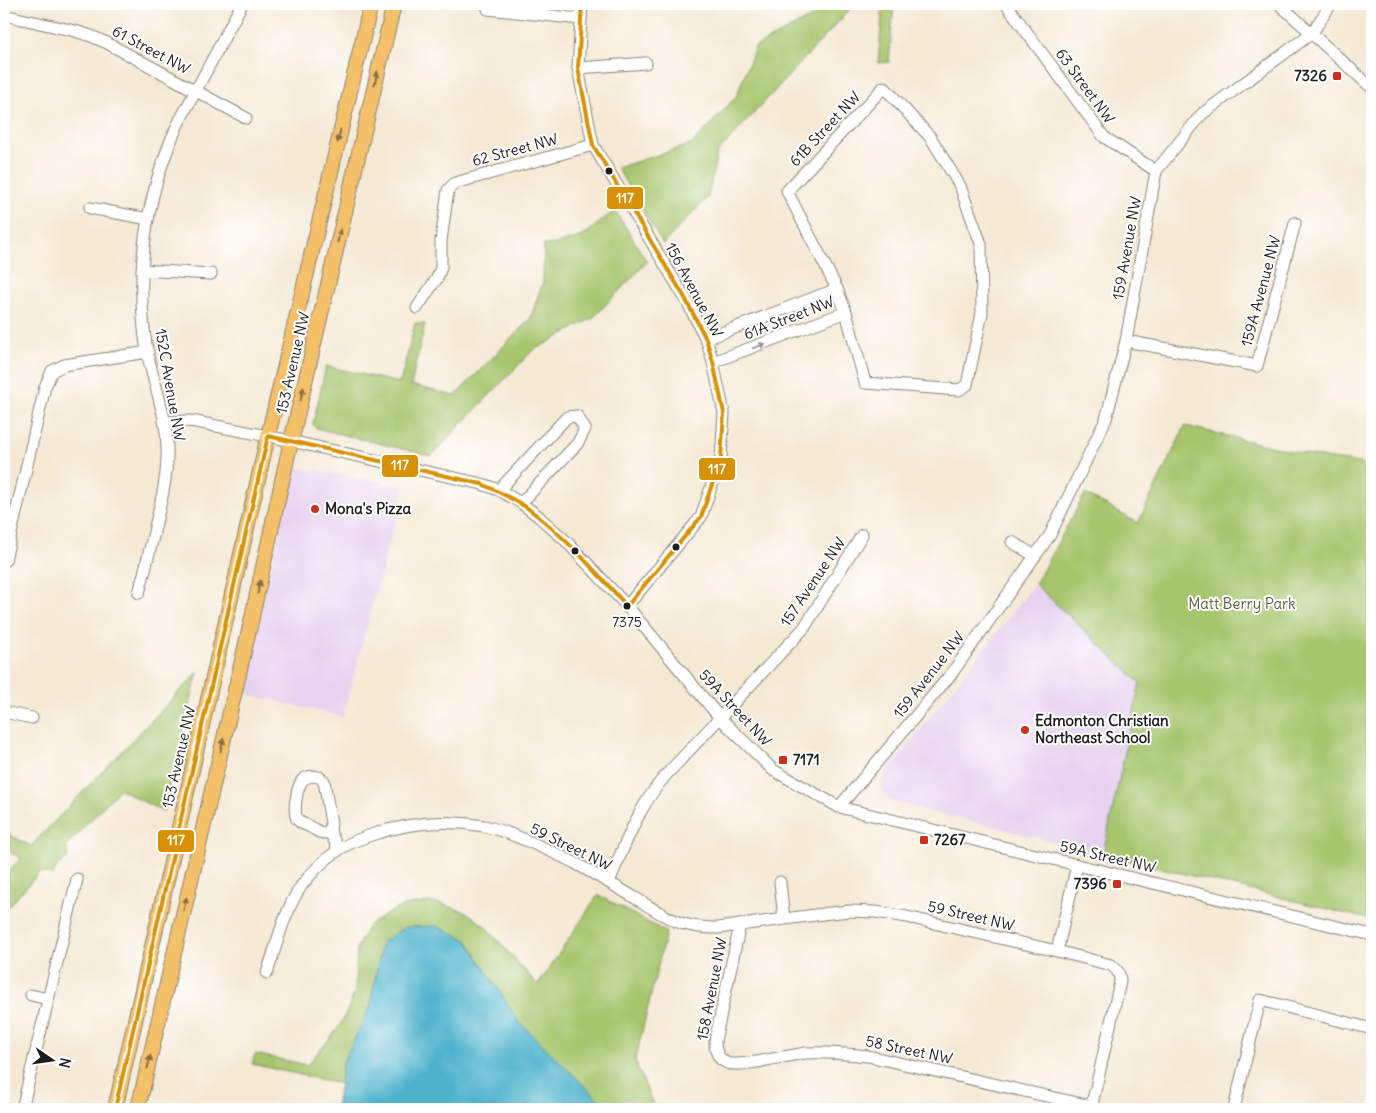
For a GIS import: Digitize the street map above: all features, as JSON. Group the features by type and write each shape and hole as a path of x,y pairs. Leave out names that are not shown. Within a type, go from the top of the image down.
{"main road":[{"name":"153 Avenue NW","path":"115,1109 268,436 371,4"},
{"name":"153 Avenue NW","path":"138,1109 291,441 394,4"}],"street":[{"name":"152C Avenue NW","path":"139,593 165,482 167,448 164,422 148,352 142,300 143,253 148,219 155,186 165,154 178,124 242,4"},
{"name":"156 Avenue NW","path":"582,4 578,68 593,144 685,298 706,339 714,362 724,413 722,458 701,517 627,606"},
{"name":"63 Street NW","path":"1006,4 1104,137 1156,170"},
{"path":"1279,4 1372,88"},
{"name":"159 Avenue NW","path":"839,807 952,673 1050,535 1106,419 1126,340 1156,170 1202,114 1312,34 1331,4"},
{"path":"488,9 580,18"},
{"name":"61 Street NW","path":"4,15 91,36 196,92"},
{"path":"578,68 646,63"},
{"name":"61B Street NW","path":"838,289 787,191 884,88 931,138 960,186 981,244 982,313 967,385 959,390 865,383 846,312"},
{"path":"196,92 246,118"},
{"name":"62 Street NW","path":"417,308 437,278 441,268 441,241 448,190 455,182 593,144"},
{"path":"90,208 148,219"},
{"name":"159A Avenue NW","path":"1126,340 1256,366 1295,223"},
{"path":"142,270 211,274"},
{"path":"838,289 846,312"},
{"name":"61A Street NW","path":"706,339 838,289"},
{"name":"61A Street NW","path":"714,362 846,312"},
{"path":"5,560 45,387 52,371 64,364 148,352"},
{"path":"499,490 567,417 577,416 585,429 577,444 521,503"},
{"name":"59A Street NW","path":"164,422 188,421 268,436 482,484 499,490 521,503 566,541 627,606 720,718 773,770 839,807 1372,935"},
{"name":"157 Avenue NW","path":"609,882 649,796 667,774 804,628 862,535"},
{"path":"1012,542 1035,556"},
{"path":"4,712 32,718"},
{"path":"330,832 320,833 298,821 296,803 300,782 303,779 319,777 324,781 331,823 330,832 339,850"},
{"name":"59 Street NW","path":"267,973 292,902 309,876 339,850 362,838 397,827 430,823 470,824 512,835 562,856 657,911 684,924 693,926 718,928 850,911 875,912 906,917 1111,965 1118,971 1120,976 1119,990 1091,1108"},
{"path":"1056,951 1077,865"},
{"path":"22,1109 77,879"},
{"path":"780,882 784,919"},
{"name":"158 Avenue NW","path":"719,1058 715,1048 715,1041 740,925"},
{"path":"31,995 48,999"},
{"path":"1234,1109 1260,1000 1372,1029"},
{"name":"58 Street NW","path":"719,1058 726,1062 738,1064 807,1053 868,1056 1091,1108"}],"shaded area":[{"path":"294,467 404,486 343,717 242,693"},
{"name":"Edmonton Christian Northeast School","path":"1035,584 1140,683 1103,854 893,802 884,795 882,785 884,776"}],"green space":[{"path":"824,4 855,4 717,153 708,197 663,244 617,168 692,144 736,97 755,47 811,17"},
{"path":"883,4 894,4 889,62 878,63"},
{"path":"615,210 647,262 593,318 532,351 431,456 316,428 313,424 326,366 400,383 415,323 425,324 411,385 455,396 530,319 543,282 544,245 556,244 583,236"},
{"name":"Matt Berry Park","path":"1185,426 1313,456 1372,465 1372,920 1103,854 1140,683 1035,584 1085,494 1138,523"},
{"path":"198,672 163,812 120,789 66,846 68,857 57,866 53,875 40,872 4,911 4,876 21,858 4,849 4,832 31,846"},
{"path":"598,895 666,932 635,1061 655,1109 606,1109 518,1021 467,940 382,942 370,1008 343,1062 340,1084 252,1064 255,1054 307,1065 343,1020 355,989 357,947 369,925 394,910 404,906 428,902 466,912 484,925 538,985"}],"water":[{"path":"436,926 467,940 518,1021 606,1109 336,1109 343,1062 370,1008 382,942 405,927"}],"transit line":[{"name":"117","path":"582,4 578,68 593,145 685,298 706,339 724,413 721,458 701,517 627,606"},
{"name":"117","path":"115,1109 268,436 482,484 493,489 526,507 553,529 627,606"}],"place":[{"name":"7326","path":"1337,76"},
{"name":"Mona's Pizza","path":"315,509"},
{"name":"7375","path":"627,606"},
{"name":"Edmonton Christian Northeast School","path":"1025,730"},
{"name":"7171","path":"783,760"},
{"name":"7267","path":"924,840"},
{"name":"7396","path":"1117,884"}]}
